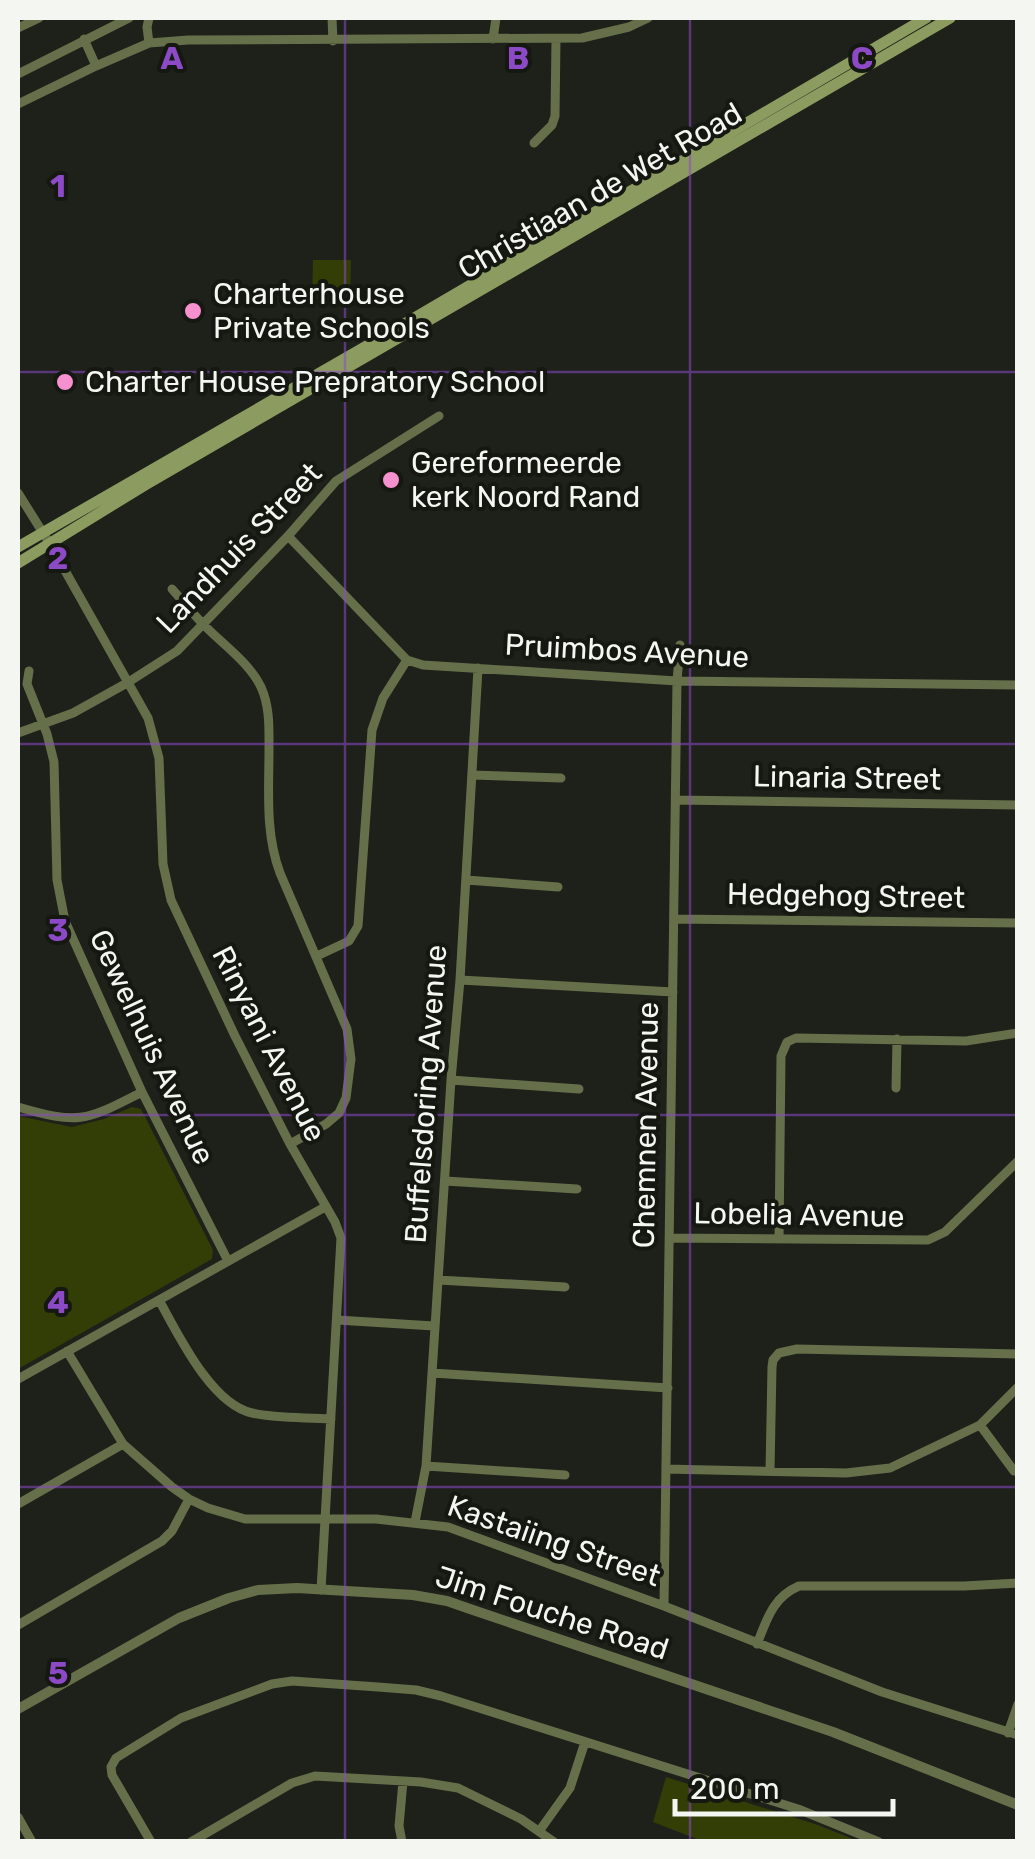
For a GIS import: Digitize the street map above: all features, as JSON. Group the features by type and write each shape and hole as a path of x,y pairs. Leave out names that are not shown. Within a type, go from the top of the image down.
{"main road":[{"name":"Christiaan de Wet Road","path":"18,546 926,18"},
{"name":"Christiaan de Wet Road","path":"18,562 950,18"}],"street":[{"path":"18,28 38,18"},
{"path":"18,74 129,18"},
{"path":"149,18 149,43"},
{"path":"493,39 496,18"},
{"path":"18,104 149,43 556,39 606,34 648,18"},
{"path":"332,20 333,41"},
{"path":"84,39 96,66"},
{"path":"534,143 552,125 555,116 556,39"},
{"name":"Landhuis Street","path":"18,733 73,714 177,651 341,477 439,416"},
{"name":"Rinyani Avenue","path":"18,492 148,718 161,774 163,864 171,900 235,1036 341,1238 321,1590"},
{"path":"288,536 407,660 383,698 372,730 358,926 349,941 316,956"},
{"path":"172,588 260,683 269,720 272,849 348,1029 351,1059 344,1106 334,1118 290,1144"},
{"name":"Chemnen Avenue","path":"664,1606 680,644"},
{"name":"Pruimbos Avenue","path":"407,660 677,681 1018,684"},
{"name":"Buffelsdoring Avenue","path":"415,1522 426,1466 478,668"},
{"name":"Gewelhuis Avenue","path":"29,671 27,684 54,762 57,880 65,921 142,1092 228,1261"},
{"path":"472,775 562,778"},
{"name":"Linaria Street","path":"676,800 1018,806"},
{"path":"466,880 558,888"},
{"name":"Hedgehog Street","path":"674,919 1018,923"},
{"path":"460,980 673,992"},
{"path":"780,1239 784,1046 796,1038 966,1041 1018,1033"},
{"path":"896,1088 897,1039"},
{"path":"451,1080 579,1089"},
{"path":"18,1107 61,1118 84,1118 142,1092"},
{"name":"Lobelia Avenue","path":"669,1238 928,1240 944,1232 1018,1161"},
{"path":"445,1181 577,1189"},
{"path":"18,1379 325,1207"},
{"path":"438,1280 565,1288"},
{"path":"159,1300 202,1373 236,1406 256,1414 331,1418"},
{"path":"337,1320 434,1326"},
{"path":"770,1471 772,1368 778,1353 797,1349 1018,1354"},
{"name":"Kastaiing Street","path":"68,1351 122,1444 189,1499 238,1518 364,1518 456,1529 882,1692 1013,1734"},
{"path":"432,1373 668,1388"},
{"path":"666,1470 880,1470 980,1425 1018,1388"},
{"path":"980,1425 1014,1471"},
{"path":"18,1504 122,1444"},
{"path":"426,1466 565,1475"},
{"path":"18,1625 162,1541 189,1499"},
{"path":"757,1644 776,1602 799,1586 1018,1584"},
{"name":"Jim Fouche Road","path":"18,1709 167,1624 209,1605 258,1590 413,1595 447,1602 833,1732 1018,1805"},
{"path":"151,1842 112,1774 116,1758 181,1718 272,1684 292,1681 416,1690 441,1696 798,1809 879,1842"},
{"path":"1013,1734 1018,1704"},
{"path":"540,1830 570,1788 586,1742"},
{"path":"191,1842 315,1776 458,1788 540,1830 554,1842"},
{"path":"399,1841 402,1781"},
{"path":"18,1817 32,1842"}],"green space":[{"path":"313,260 351,260 350,299 312,299"},
{"path":"132,1107 141,1109 213,1250 212,1259 18,1369 18,1116 72,1127"},
{"path":"666,1777 858,1841 702,1841 653,1822"}],"place":[{"name":"Charterhouse Private Schools","path":"193,311"},
{"name":"Charter House Prepratory School","path":"65,382"},
{"name":"Gereformeerde kerk Noord Rand","path":"391,480"}]}
